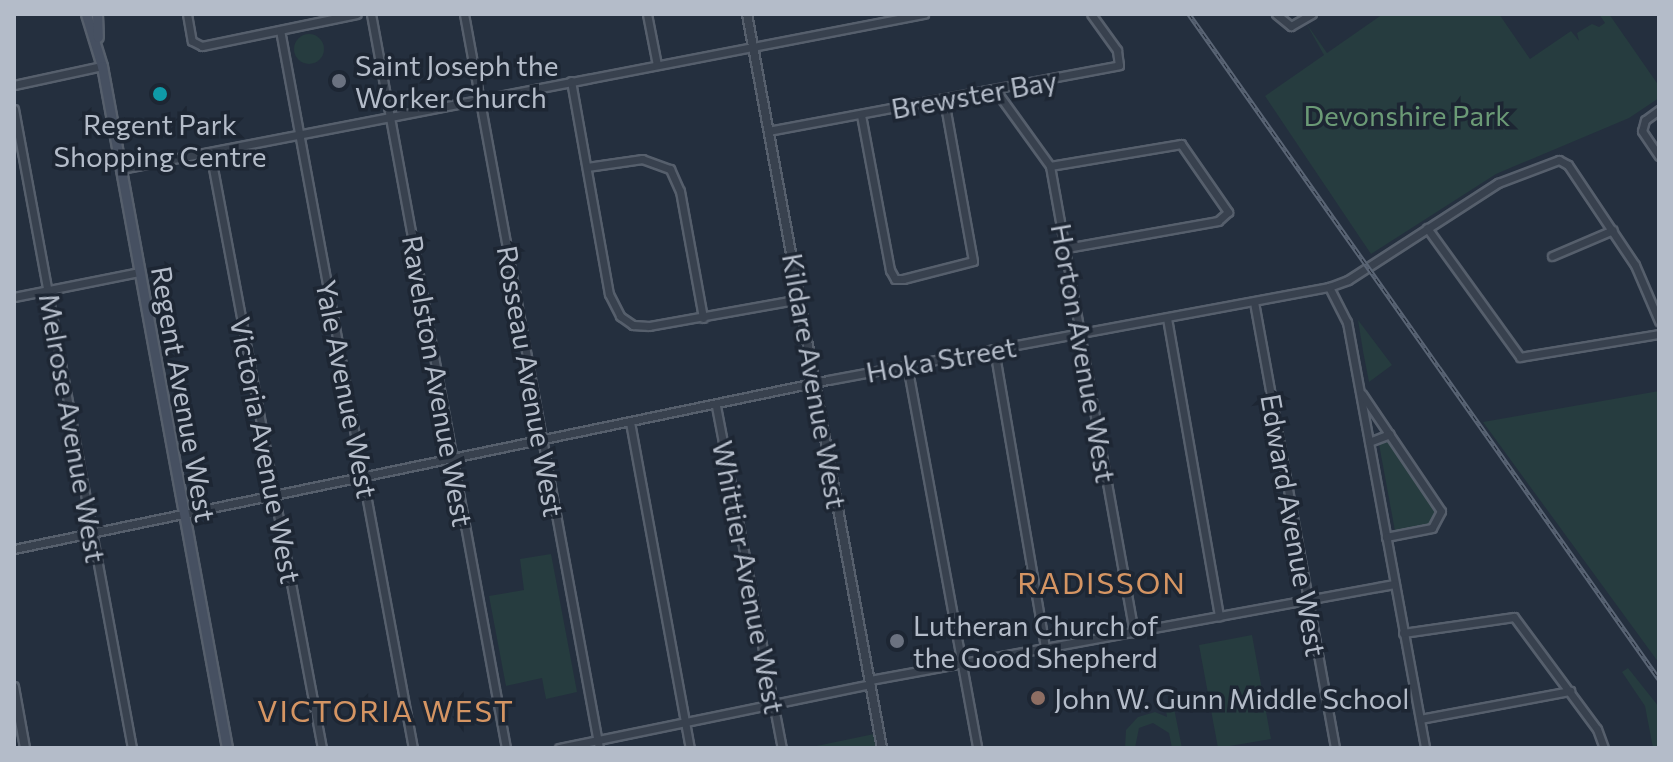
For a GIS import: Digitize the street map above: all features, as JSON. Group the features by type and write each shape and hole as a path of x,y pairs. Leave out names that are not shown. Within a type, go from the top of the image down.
{"main road":[{"name":"Regent Avenue West","path":"86,14 102,66 227,748"},
{"name":"Regent Avenue West","path":"97,14 98,48"}],"street":[{"path":"187,14 192,41 202,46 357,14"},
{"name":"Ravelston Avenue West","path":"371,14 506,748"},
{"name":"Rosseau Avenue West","path":"464,14 598,744"},
{"path":"647,14 657,65"},
{"name":"Kildare Avenue West","path":"747,14 882,748"},
{"path":"121,169 480,97 924,14"},
{"name":"Brewster Bay","path":"768,131 996,91 1119,65 1117,50 1091,14"},
{"path":"1276,14 1291,26 1312,14"},
{"name":"Yale Avenue West","path":"280,30 413,748"},
{"path":"14,85 102,66"},
{"path":"571,81 614,309 641,327 800,299"},
{"name":"Horton Avenue West","path":"996,91 1050,166 1134,632"},
{"path":"861,115 890,270 895,279 903,279 973,261 944,100"},
{"name":"Melrose Avenue West","path":"14,109 132,748"},
{"path":"1659,110 1645,120 1642,131 1659,156"},
{"path":"1050,166 1181,144 1228,212 1218,221 1066,248"},
{"name":"Victoria Avenue West","path":"210,152 322,748"},
{"path":"587,167 642,159 670,169 680,191 703,318"},
{"name":"Hoka Street","path":"14,549 907,365 1329,287 1348,280 1498,183 1559,160 1613,230 1646,284 1659,321"},
{"path":"1427,228 1520,357 1659,334"},
{"path":"1552,256 1613,230"},
{"path":"14,297 139,272"},
{"path":"1329,287 1347,322 1425,748"},
{"name":"Edward Avenue West","path":"1254,302 1335,748"},
{"path":"1167,318 1219,616"},
{"path":"994,349 1045,648"},
{"path":"907,365 977,748"},
{"path":"1360,392 1441,511 1432,528 1386,537"},
{"name":"Whittier Avenue West","path":"716,406 782,748"},
{"path":"630,422 690,748"},
{"path":"1369,442 1390,434"},
{"path":"559,748 598,744 870,682 1394,584"},
{"path":"1403,633 1514,617 1570,691 1604,748"},
{"path":"14,687 25,748"},
{"path":"1420,719 1570,691"}],"green space":[{"name":"Devonshire Park","path":"1383,14 1499,14 1530,59 1571,31 1579,41 1577,33 1592,24 1599,27 1605,23 1599,14 1609,14 1659,86 1659,98 1629,118 1496,174 1371,254 1265,96 1324,55 1306,23 1327,53"},
{"path":"309,34 315,35 323,43 323,55 315,63 309,64 303,63 295,55 294,49 295,43 303,35"},
{"path":"1358,320 1392,365 1369,382 1363,351"},
{"path":"1659,391 1659,663 1483,422"},
{"path":"1383,441 1390,443 1434,504 1436,516 1429,525 1395,531 1379,444"},
{"path":"551,554 577,692 546,699 542,678 506,686 489,596 524,590 520,559"},
{"path":"1252,635 1271,739 1218,748 1199,645"},
{"path":"1628,668 1659,707 1659,748 1653,748 1645,706 1622,672"},
{"path":"1174,708 1182,748 1172,748 1169,733 1153,723 1139,728 1135,748 1125,748 1126,730 1138,717 1155,712 1167,717 1166,710"},
{"path":"874,734 876,748 807,748"}],"railway":[{"path":"1189,14 1659,679"}],"place":[{"name":"Saint Joseph the Worker Church","path":"339,81"},
{"name":"Regent Park Shopping Centre","path":"160,94"},
{"name":"Lutheran Church of the Good Shepherd","path":"897,641"},
{"name":"John W. Gunn Middle School","path":"1038,698"}],"district":[{"name":"RADISSON","path":"1102,582"},
{"name":"VICTORIA WEST","path":"386,710"}]}
